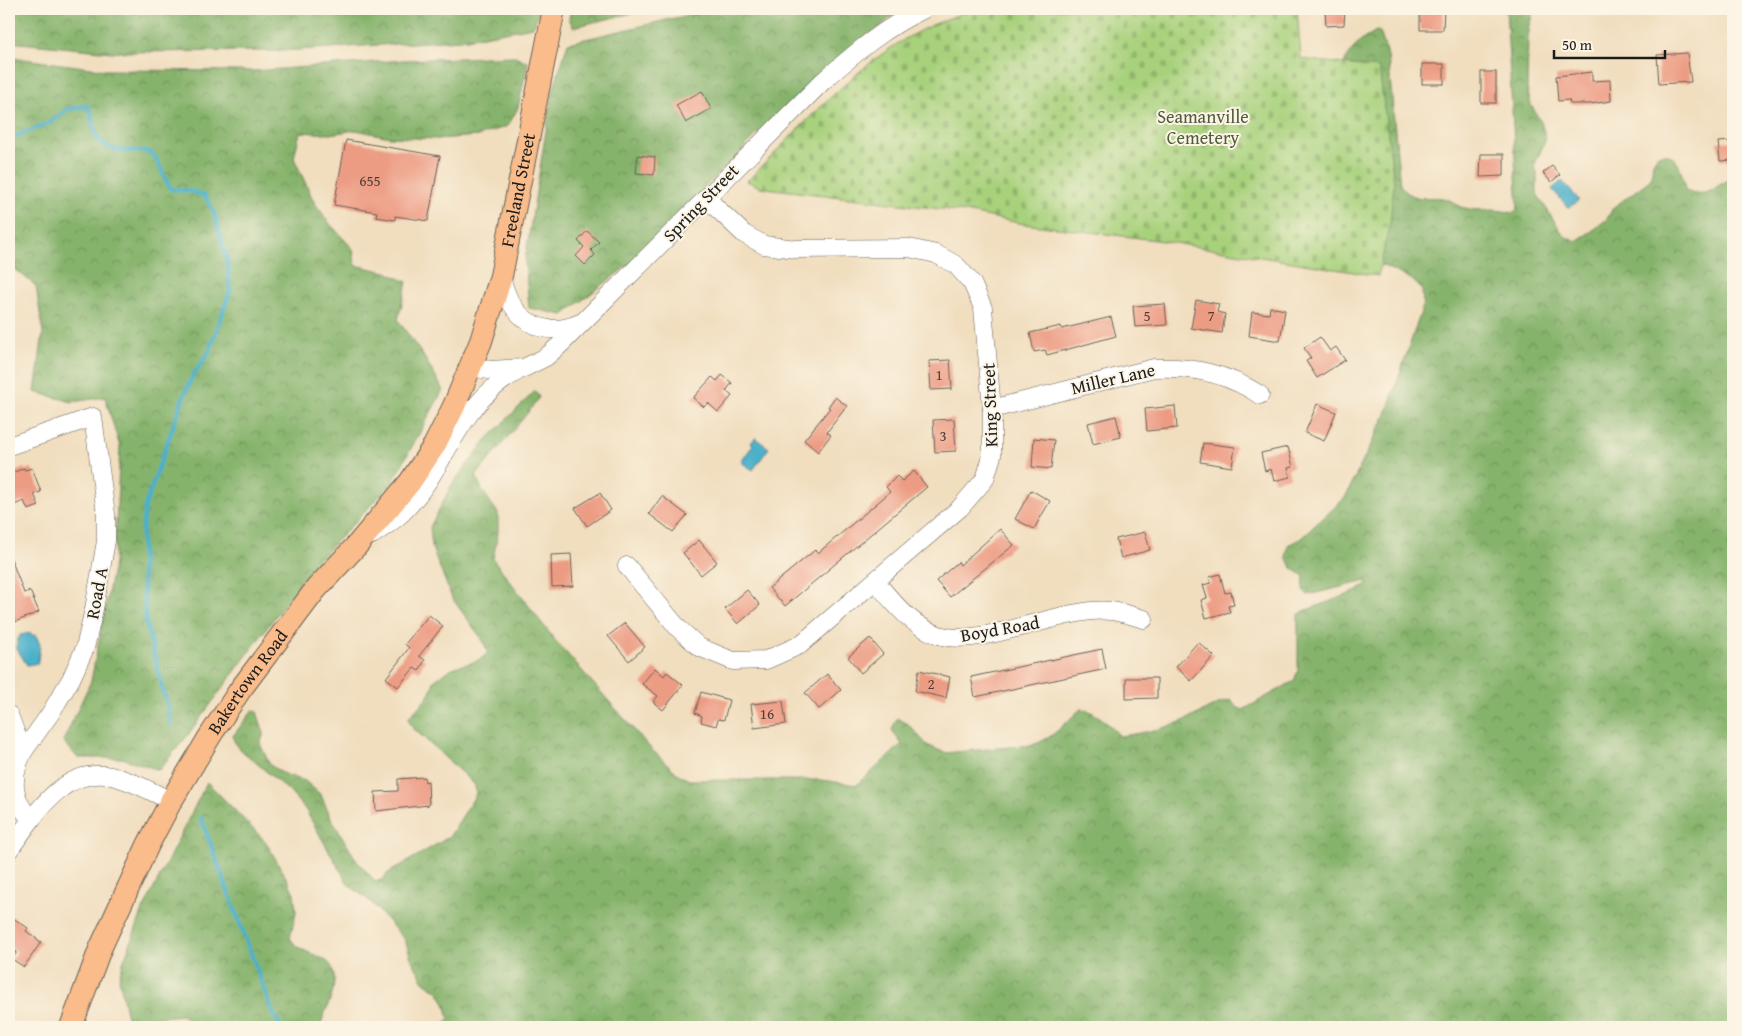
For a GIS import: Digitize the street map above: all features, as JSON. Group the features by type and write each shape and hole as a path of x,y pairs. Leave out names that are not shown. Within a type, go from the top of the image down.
{"main road":[{"name":"Freeland Street","path":"471,367 501,276 554,9"},
{"name":"Bakertown Road","path":"71,1027 100,949 171,801 240,690 316,588 358,544 423,464 471,367"}],"street":[{"name":"Spring Street","path":"471,367 489,370 524,368 546,357 588,319 816,88 860,48 903,19 924,9"},
{"name":"King Street","path":"627,566 688,639 709,653 733,661 766,660 800,645 876,582 960,508 982,483 992,456 992,409 983,308 972,283 956,265 936,254 909,248 796,248 764,245 744,234 706,198"},
{"path":"501,276 504,290 516,311 534,325 557,330 588,319"},
{"name":"Miller Lane","path":"992,409 1154,368 1170,367 1204,371 1234,380 1260,395"},
{"path":"358,544 406,510 468,414 494,386 524,368"},
{"name":"Road A","path":"9,446 92,416 106,514 104,549 85,648 71,679 50,714 23,752 15,774 15,793 24,812 31,819"},
{"name":"Boyd Road","path":"876,582 905,616 914,623 940,636 987,634 1088,612 1110,610 1144,619"},
{"path":"9,715 23,752"},
{"path":"9,850 31,819 64,786 88,774 119,778 171,801"}],"green space":[{"path":"9,9 540,9 533,27 461,40 281,51 112,52 9,42"},
{"path":"571,9 650,9 573,27 569,18"},
{"path":"714,9 901,9 780,111 632,262 563,315 529,308 525,260 552,94 568,43"},
{"name":"Seamanville Cemetery","path":"975,9 1297,9 1301,59 1379,68 1394,182 1390,223 1378,276 1156,240 1024,224 966,212 760,187 747,181 825,102 868,65 912,35 943,20"},
{"path":"1506,9 1534,9 1528,29 1527,89 1531,105 1541,122 1546,139 1534,166 1537,172 1537,194 1566,237 1576,241 1607,219 1613,208 1651,179 1653,163 1658,155 1665,154 1675,159 1681,171 1685,190 1694,193 1707,192 1733,179 1733,1027 439,1027 449,1019 445,1003 438,991 425,983 412,961 405,940 371,902 348,884 305,809 288,790 240,749 233,736 253,710 257,712 264,733 260,744 270,765 284,774 305,781 321,795 332,820 357,861 375,881 382,880 388,873 449,837 476,794 475,785 413,728 408,719 427,698 434,681 452,668 477,661 488,652 482,639 452,598 432,548 430,527 451,486 486,440 535,391 539,397 533,406 476,476 482,490 498,513 498,532 493,559 554,639 652,750 678,774 689,780 821,780 857,785 902,744 892,730 897,718 908,724 927,745 945,753 1032,745 1047,739 1081,709 1098,716 1120,736 1166,727 1226,701 1231,700 1236,707 1243,710 1294,681 1298,670 1298,615 1355,592 1367,585 1366,581 1308,595 1303,590 1304,576 1292,568 1286,558 1288,545 1300,539 1345,498 1386,414 1423,306 1422,289 1411,279 1346,248 1336,80 1351,51 1361,41 1376,31 1380,32 1388,56 1400,185 1416,197 1447,199 1471,209 1512,213 1518,209"},
{"path":"515,56 528,62 518,108 508,126 478,136 438,139 390,137 356,130 330,134 300,132 294,158 314,202 330,224 353,249 355,265 386,272 407,282 398,320 424,357 443,390 392,483 311,568 188,735 159,770 122,758 78,758 63,741 91,681 114,563 120,447 105,397 72,402 35,392 43,333 36,286 9,264 9,57 106,70 253,71 404,60"},
{"path":"207,782 266,842 288,881 294,893 296,912 290,938 297,946 328,962 333,969 332,994 320,1027 199,1027 182,1015 127,1018 119,978 123,963 143,910"}],"water":[{"path":"1562,181 1579,200 1570,207 1552,189"},
{"path":"755,438 769,448 753,470 741,462 753,445 751,443"},
{"path":"31,633 33,636 36,635 40,645 38,663 27,665 17,649 17,639 19,639 20,635"}],"building":[{"path":"1325,9 1345,9 1344,25 1326,26"},
{"path":"1420,9 1444,9 1443,30 1420,30"},
{"path":"1687,53 1691,82 1659,84 1657,55"},
{"path":"1422,64 1444,64 1444,84 1422,84"},
{"path":"1481,72 1496,72 1496,103 1481,103"},
{"path":"1592,72 1592,81 1610,80 1611,101 1570,104 1569,100 1558,101 1556,76"},
{"path":"702,91 711,109 686,123 676,105"},
{"path":"346,140 440,156 428,221 395,216 395,220 376,217 377,212 334,205"},
{"path":"1733,141 1733,160 1720,161 1718,142"},
{"path":"1481,154 1504,154 1504,176 1480,177"},
{"path":"638,155 655,157 654,175 636,173"},
{"path":"1552,166 1560,175 1551,182 1543,173"},
{"path":"587,231 599,242 591,250 595,255 585,265 576,256 584,247 578,241"},
{"path":"1196,300 1219,304 1217,312 1225,314 1222,333 1191,328"},
{"path":"1165,304 1167,325 1135,327 1133,306"},
{"path":"1270,307 1285,310 1280,341 1249,336 1252,312 1269,314"},
{"path":"1111,317 1116,336 1047,355 1045,350 1034,352 1030,333 1061,326 1062,329"},
{"path":"1320,337 1330,351 1336,347 1345,360 1317,378 1306,361 1311,358 1304,348"},
{"path":"950,360 952,389 931,390 929,361"},
{"path":"722,375 732,383 726,391 732,396 718,412 708,403 704,407 693,398 712,377 717,381"},
{"path":"835,397 847,406 827,432 831,435 818,452 804,440 830,408 828,407"},
{"path":"1317,404 1336,412 1324,441 1305,433"},
{"path":"1175,406 1177,428 1147,431 1145,409"},
{"path":"1116,416 1121,437 1093,444 1088,423"},
{"path":"954,419 956,451 935,452 933,420"},
{"path":"1034,438 1054,440 1051,469 1032,467"},
{"path":"1203,443 1235,447 1232,467 1200,462"},
{"path":"1288,447 1293,467 1288,468 1290,477 1274,481 1271,469 1265,471 1261,453"},
{"path":"24,468 25,470 32,468 41,492 34,494 39,506 28,510 24,501 9,507 9,478 13,476 12,473"},
{"path":"914,471 927,487 785,606 769,588 815,550 818,553 890,492 886,487 897,476 902,481"},
{"path":"1031,490 1050,501 1034,529 1015,519"},
{"path":"600,493 611,510 587,526 575,508"},
{"path":"662,496 687,515 673,532 649,514"},
{"path":"1000,529 1014,545 950,597 936,581 958,562 960,565"},
{"path":"1145,532 1150,550 1121,558 1116,539"},
{"path":"699,540 717,562 701,575 683,553"},
{"path":"571,554 573,586 552,587 551,555"},
{"path":"10,556 24,593 30,591 39,612 15,622 9,606"},
{"path":"1220,574 1225,593 1231,592 1234,605 1228,606 1230,612 1206,618 1201,600 1207,598 1203,585 1211,583 1209,577"},
{"path":"747,590 760,605 738,624 725,609"},
{"path":"429,615 443,626 419,656 425,660 419,671 414,668 398,687 386,678 409,648 405,644"},
{"path":"625,623 645,647 629,661 608,636"},
{"path":"870,638 883,654 861,673 848,657"},
{"path":"1198,642 1214,656 1191,681 1176,667"},
{"path":"1102,649 1106,669 975,697 971,677"},
{"path":"655,668 664,676 667,672 683,685 663,710 653,702 658,696 642,684"},
{"path":"919,670 950,677 946,698 915,691"},
{"path":"827,674 841,690 819,709 805,693"},
{"path":"1126,678 1157,678 1157,698 1126,699"},
{"path":"701,692 729,700 724,720 718,719 716,726 701,722 702,716 695,713"},
{"path":"783,701 786,724 754,728 751,704"},
{"path":"424,777 425,782 428,781 429,805 376,811 375,792 398,791 398,779"},
{"path":"9,915 28,928 26,931 41,942 24,967 12,959 17,952 9,946"}],"waterway":[{"path":"9,139 51,122 68,109 87,106 91,114 95,133 100,141 114,149 149,152 156,159 171,189 191,191 205,196 214,212 228,265 230,291 209,352 192,377 183,398 145,506 142,530 142,570 146,622 172,725"},
{"path":"201,818 273,1013 281,1027"}]}
